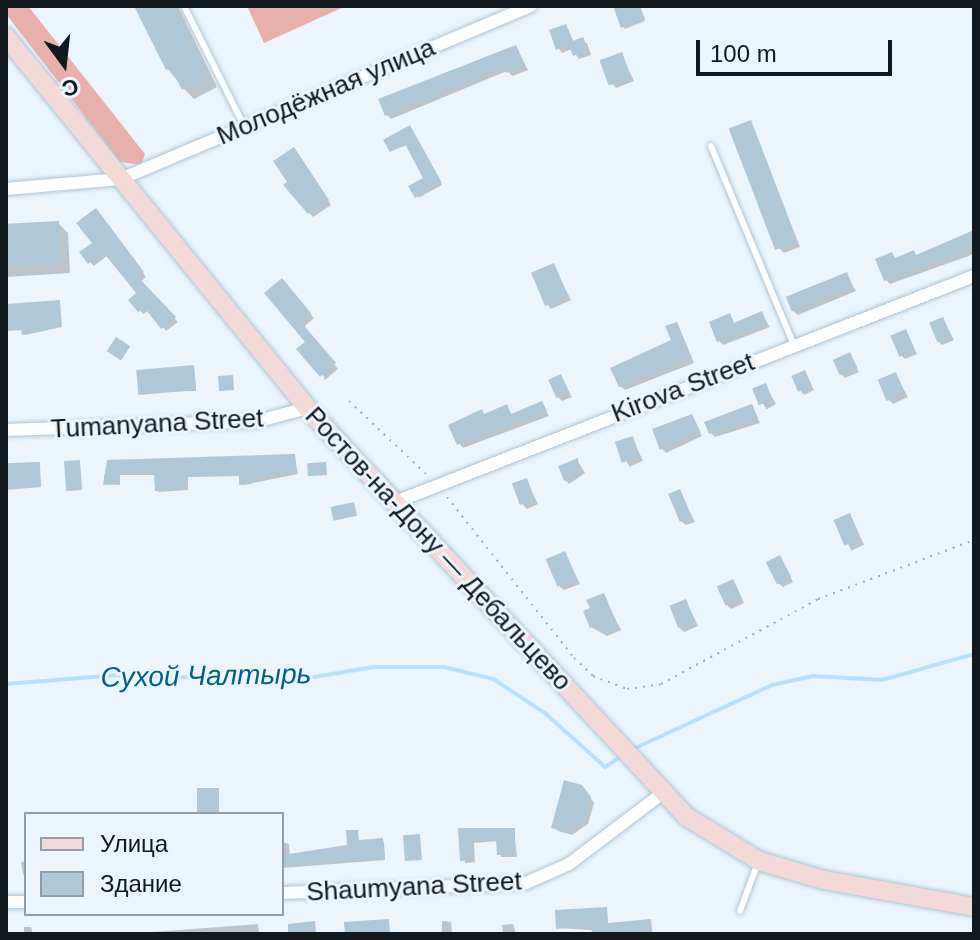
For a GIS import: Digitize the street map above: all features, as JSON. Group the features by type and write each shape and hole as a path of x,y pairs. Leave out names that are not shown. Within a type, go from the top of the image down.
{"street":[{"name":"Молодёжная улица","path":"6,189 121,179 531,6"},
{"name":"Ростов-на-Дону — Дебальцево","path":"6,37 307,408 663,793 716,838 759,861 824,880 974,907"},
{"name":"Kirova Street","path":"393,503 435,483 974,276"},
{"name":"Tumanyana Street","path":"6,430 259,421 307,408"},
{"name":"Shaumyana Street","path":"284,893 526,883 569,864 663,793"}],"lane":[{"path":"184,6 244,126"},
{"path":"711,146 794,345"},
{"path":"740,911 759,861"}],"path":[{"path":"349,401 435,483 574,658 593,676 627,689 661,684 818,599 974,540"}],"shaded area":[{"path":"6,6 28,6 145,154 141,165 120,162 6,14"},
{"path":"247,6 346,6 264,43"}],"building":[{"path":"134,6 174,6 209,77 182,90 171,68 166,70"},
{"path":"613,6 640,6 645,19 621,28"},
{"path":"566,24 573,41 583,37 588,50 573,56 569,45 556,50 549,30"},
{"path":"516,45 525,65 506,73 504,67 385,116 378,99"},
{"path":"622,52 631,77 609,86 599,60"},
{"path":"751,120 798,241 775,250 729,129"},
{"path":"410,125 442,183 415,198 408,186 423,178 405,144 390,152 383,140"},
{"path":"294,147 329,200 308,214 283,185 287,182 273,161"},
{"path":"96,208 144,272 138,277 176,317 161,329 144,307 138,312 128,300 136,293 103,252 88,264 79,252 92,243 76,223"},
{"path":"59,221 61,264 8,267 6,224"},
{"path":"974,230 974,248 884,281 875,259 892,252 895,258 914,250 916,255"},
{"path":"554,263 568,296 545,306 531,273"},
{"path":"847,272 853,287 792,312 786,297"},
{"path":"282,278 311,313 301,322 336,363 320,377 296,349 305,342 264,293"},
{"path":"60,300 61,326 22,335 21,329 6,330 6,304"},
{"path":"762,311 767,323 717,342 709,322 730,313 734,323"},
{"path":"943,317 951,336 937,342 929,323"},
{"path":"677,322 692,358 619,387 610,368 671,340 665,326"},
{"path":"906,329 915,350 899,357 890,336"},
{"path":"116,337 130,346 121,361 107,351"},
{"path":"850,352 857,367 840,375 833,360"},
{"path":"194,365 196,390 138,395 136,370"},
{"path":"805,370 812,386 798,392 791,376"},
{"path":"896,372 905,393 887,401 878,380"},
{"path":"561,374 569,392 556,398 548,380"},
{"path":"233,375 234,390 219,391 218,376"},
{"path":"766,383 773,400 759,405 752,389"},
{"path":"542,401 547,411 457,445 448,425 482,409 484,414 507,404 511,414"},
{"path":"752,404 758,418 709,434 704,422"},
{"path":"692,414 700,431 660,450 652,429"},
{"path":"633,436 640,457 622,463 615,442"},
{"path":"295,454 297,472 252,479 252,484 239,485 239,475 187,477 188,489 155,491 154,474 119,474 119,484 103,485 107,460"},
{"path":"578,458 579,475 564,481 558,466"},
{"path":"80,460 82,490 66,491 64,461"},
{"path":"40,462 41,486 7,487 6,463"},
{"path":"326,462 327,475 308,476 307,463"},
{"path":"527,478 535,500 520,505 512,483"},
{"path":"680,489 692,517 680,522 668,494"},
{"path":"354,502 357,516 333,521 331,507"},
{"path":"850,513 861,539 844,546 833,520"},
{"path":"565,551 577,579 557,587 546,559"},
{"path":"780,555 791,577 777,585 766,562"},
{"path":"733,579 742,598 726,606 717,587"},
{"path":"604,593 618,626 601,633 597,625 590,628 583,611 590,608 586,600"},
{"path":"686,599 695,621 678,628 669,606"},
{"path":"564,780 582,785 591,797 584,820 566,832 551,828"},
{"path":"197,788 219,788 219,812 197,812"},
{"path":"458,828 515,828 515,855 497,855 496,839 472,840 473,860 460,861"},
{"path":"346,830 358,830 359,840 383,838 385,859 284,865 284,855 347,845"},
{"path":"420,834 422,860 405,861 403,835"},
{"path":"607,907 608,923 651,919 652,934 592,934 591,926 556,929 555,910"},
{"path":"389,919 390,934 345,934 344,922"},
{"path":"315,921 316,934 288,934 288,924"}],"waterway":[{"name":"Сухой Чалтырь","path":"633,749 772,685 813,676 882,680 974,654"},
{"name":"Сухой Чалтырь","path":"6,684 118,675 290,681 374,667 444,667 493,679 546,714 605,767 622,756"}]}
